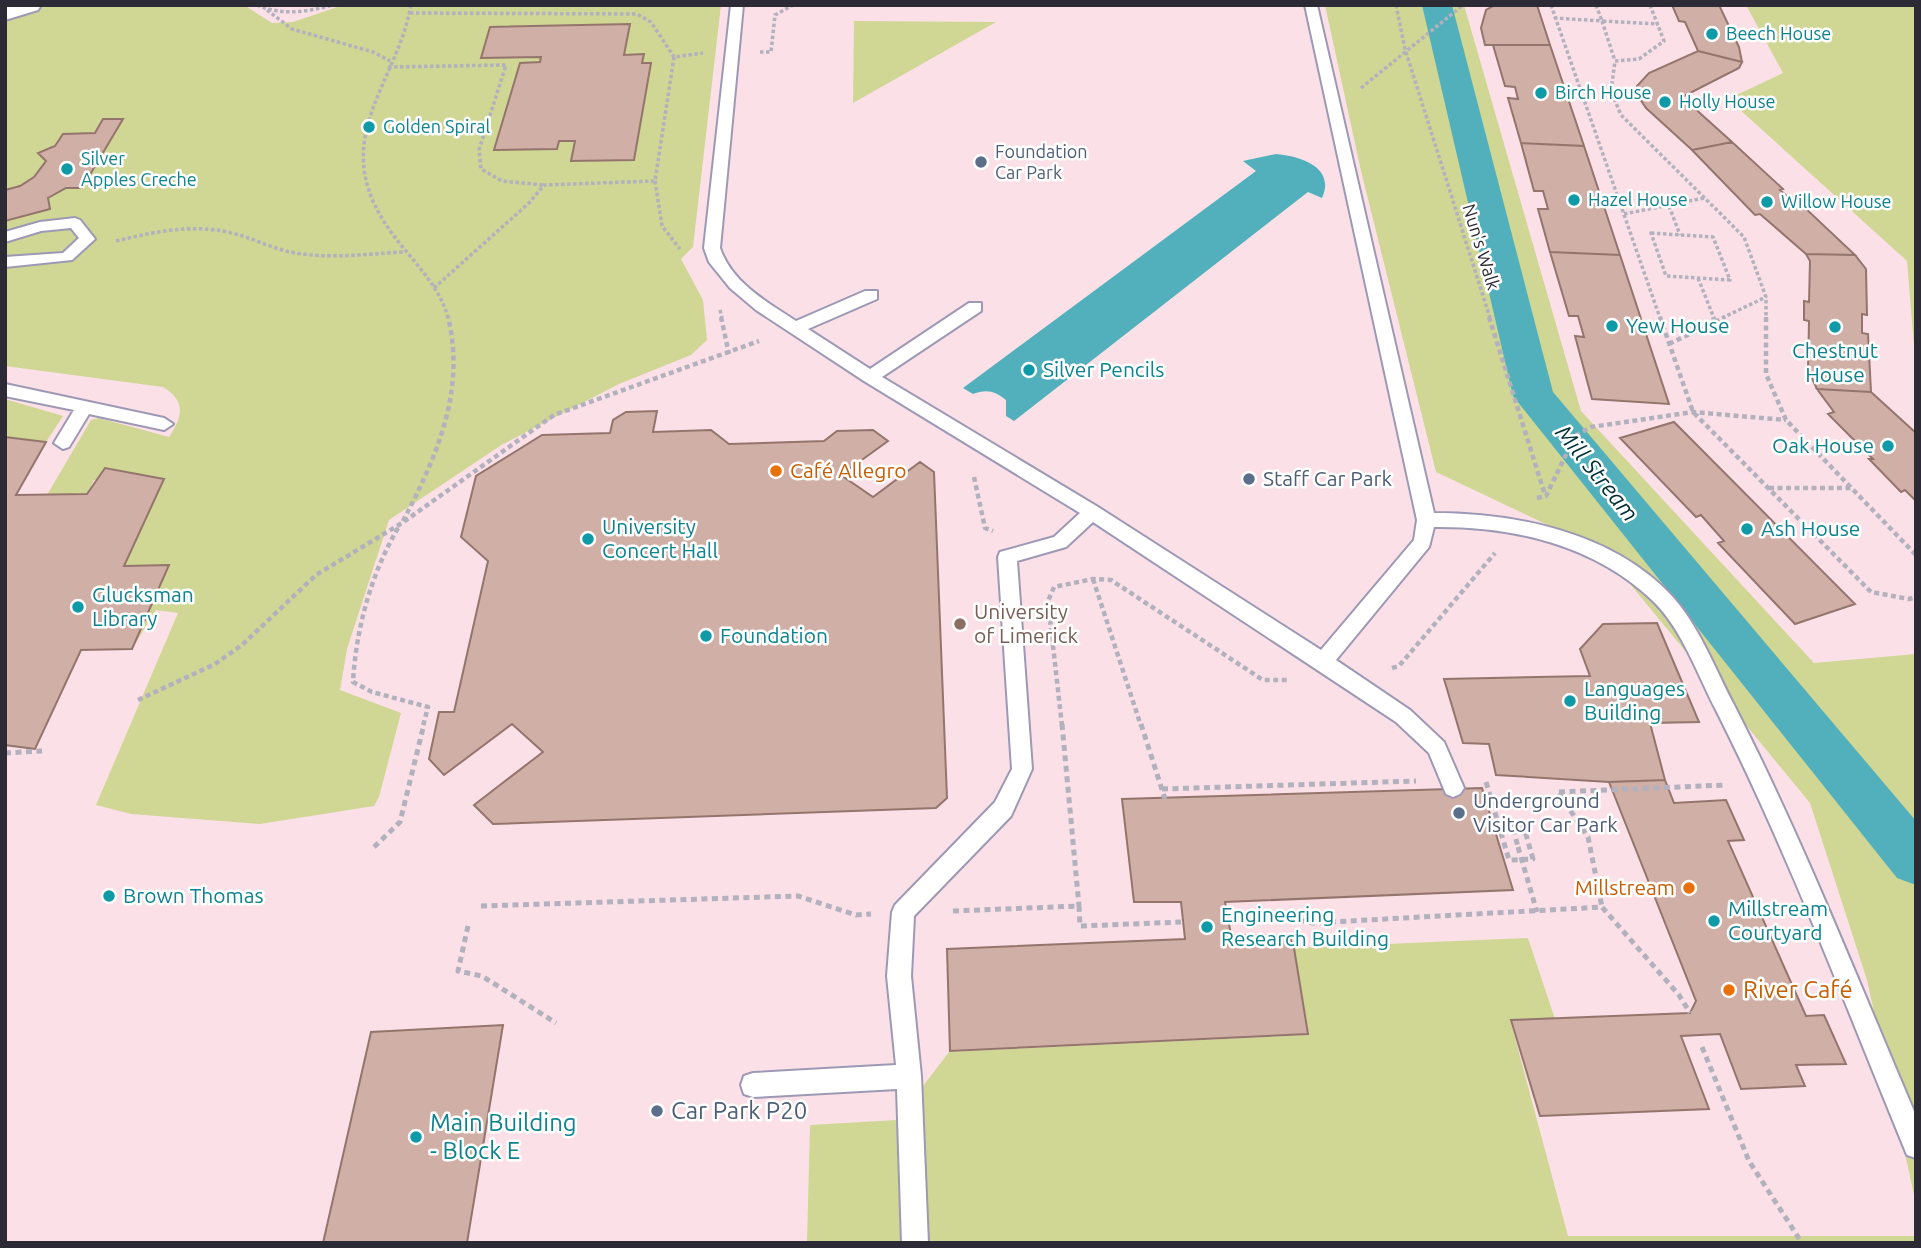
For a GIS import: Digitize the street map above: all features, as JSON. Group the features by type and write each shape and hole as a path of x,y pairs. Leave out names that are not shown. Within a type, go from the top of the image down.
{"street":[{"path":"5,13 29,5"}],"lane":[{"path":"737,5 712,248 718,262 735,285 870,377 1092,512 1353,681 1420,731 1437,748 1453,788"},
{"path":"1311,5 1426,520 1423,542 1323,662"},
{"path":"5,237 40,227 75,223 88,239 67,257 5,262"},
{"path":"795,328 871,295"},
{"path":"870,377 975,307"},
{"path":"5,390 164,424"},
{"path":"63,443 84,407"},
{"path":"915,1243 909,1076 899,976 903,912 1003,809 1022,769 1007,557 1059,542 1092,512"},
{"path":"1426,520 1489,521 1545,532 1645,579 1664,597 1679,618 1763,783 1916,1146"},
{"path":"753,1085 909,1076"}],"path":[{"path":"257,5 292,29 373,52 390,61"},
{"path":"267,10 300,12 333,5"},
{"path":"374,847 400,822 428,707 372,692 353,682 353,660 388,542 402,523 428,474 451,398 457,355 452,325 434,288 383,221 364,173 364,147 388,67 411,5"},
{"path":"674,57 771,52 775,15 793,5"},
{"name":"Nun's Walk","path":"1396,5 1405,49 1546,496 1575,436 1591,427 1693,412"},
{"path":"1552,5 1693,412 1871,592 1909,599 1916,597"},
{"path":"1596,5 1615,61 1611,91 1620,115 1744,237 1766,297 1766,374 1786,420 1916,555"},
{"path":"1615,61 1639,59 1664,41 1650,5"},
{"path":"1334,111 1405,49 1421,40 1462,7"},
{"path":"388,67 506,65 478,153 481,170 489,177 515,185 655,181 674,57 651,22 637,14 410,13"},
{"path":"1555,18 1658,24"},
{"path":"434,288 529,203 544,185"},
{"path":"1624,215 1704,198"},
{"path":"1669,205 1680,235"},
{"path":"108,243 158,231 193,227 230,232 263,246 297,254 404,252"},
{"path":"1651,233 1680,235 1713,237 1730,280 1666,276 1651,233"},
{"path":"1698,278 1715,322"},
{"path":"1670,344 1766,297"},
{"path":"138,700 215,664 242,645 316,575 402,523 554,415 767,338"},
{"path":"1693,412 1786,420"},
{"path":"972,473 980,494 978,510 985,528 1003,535"},
{"path":"1769,488 1852,488"},
{"path":"1094,579 1165,799"},
{"path":"1048,601 1080,926 1181,922"},
{"path":"5,753 41,751"},
{"path":"1162,789 1416,781 1411,771"},
{"path":"1690,1013 1679,995 1602,907 1588,837 1559,792 1763,783"},
{"path":"1510,860 1533,859 1523,824 1512,824 1518,847 1537,912"},
{"path":"481,906 798,896 856,915 1079,906"},
{"path":"1278,916 1313,923 1602,907"},
{"path":"468,926 458,971 482,976 556,1023"},
{"path":"1702,1047 1749,1161 1802,1243"}],"shaded area":[{"name":"University of Limerick","path":"5,5 1916,5 1916,1243 5,1243"}],"green space":[{"path":"5,5 244,5 272,23 293,22 343,5 721,5 693,247 681,259 703,300 707,340 691,355 619,384 503,444 389,520 347,649 340,690 401,713 379,797 374,806 260,824 131,814 96,805 178,613 156,610 132,649 169,565 124,566 164,480 94,480 87,494 47,495 91,420 99,418 169,437 180,409 176,398 163,387 5,366"},
{"path":"1325,5 1464,5 1581,411 1814,663 1916,654 1916,1204 1867,980 1810,803 1603,551 1436,472 1361,171"},
{"path":"1746,5 1916,5 1916,370 1907,261 1728,99 1783,73"},
{"path":"854,21 996,22 853,103"},
{"path":"5,399 63,416 46,442 5,437"},
{"path":"1528,938 1555,1019 1510,1019 1568,1236 1916,1236 1916,1243 807,1243 810,1125 897,1120 949,1052 1309,1035 1294,948"}],"water":[{"path":"1276,154 1295,157 1320,171 1325,187 1322,198 1308,192 1014,421 1006,416 1006,400 1002,397 987,391 973,394 963,388 1256,171 1243,161"}],"building":[{"path":"1495,5 1537,5 1550,45 1485,45 1481,28 1486,10"},
{"name":"Beech House","path":"1672,5 1719,5 1739,47 1742,62 1698,51 1685,22 1679,21"},
{"path":"630,24 624,55 644,54 642,63 651,63 634,160 571,161 575,141 559,141 557,149 494,150 520,63 540,62 541,57 481,58 490,27"},
{"name":"Birch House","path":"1493,45 1550,45 1584,146 1521,143 1508,98 1518,99 1515,87 1505,86"},
{"name":"Holly House","path":"1698,51 1742,62 1739,68 1682,97 1732,142 1692,150 1646,108 1638,96 1637,86 1649,73"},
{"name":"Silver Apples Creche","path":"103,119 123,119 82,188 66,188 48,198 50,209 5,221 5,190 20,186 34,177 46,161 38,153 55,146 63,134 95,133"},
{"name":"Willow House","path":"1732,142 1783,189 1780,190 1798,206 1802,205 1855,255 1806,254 1760,214 1755,215 1692,150"},
{"name":"Hazel House","path":"1521,143 1584,146 1620,255 1550,252 1538,209 1548,209 1543,191 1534,191"},
{"name":"Yew House","path":"1550,252 1620,255 1669,404 1592,399 1575,336 1584,337 1578,316 1569,316"},
{"name":"Chestnut House","path":"1806,254 1855,255 1866,269 1867,315 1862,314 1862,333 1868,334 1871,392 1817,389 1808,370 1809,321 1804,320 1804,301 1809,302 1810,261"},
{"name":"Oak House","path":"1817,389 1871,392 1916,433 1916,501 1905,490 1901,492 1869,459 1873,459 1828,414 1834,412"},
{"name":"Foundation","path":"657,411 653,432 711,430 729,444 824,441 837,431 873,430 888,441 841,475 873,497 920,462 934,472 947,798 936,808 493,824 474,805 543,752 512,724 444,775 429,759 439,712 454,712 488,561 461,537 476,476 542,435 610,433 613,420 626,412"},
{"name":"Ash House","path":"1674,422 1855,604 1795,624 1718,543 1724,541 1701,515 1696,517 1620,438"},
{"name":"Glucksman Library","path":"5,437 46,442 16,495 87,494 105,468 164,479 124,566 169,565 132,649 81,650 35,749 5,745"},
{"name":"Languages Building","path":"1657,623 1699,722 1650,723 1665,780 1609,782 1496,775 1489,744 1463,743 1444,679 1590,676 1580,649 1603,624"},
{"name":"Millstream Courtyard","path":"1665,780 1674,803 1726,800 1744,840 1728,841 1806,1016 1824,1015 1846,1064 1796,1065 1805,1086 1741,1089 1720,1034 1681,1036 1709,1109 1540,1116 1511,1020 1690,1013 1696,1001 1609,782"},
{"name":"Engineering Research Building","path":"1482,788 1513,890 1225,902 1231,935 1289,935 1294,948 1308,1034 950,1051 947,949 1185,939 1181,902 1134,902 1122,799"},
{"name":"Main Building - Block E","path":"503,1025 467,1243 323,1243 371,1032"}],"waterway":[{"name":"Mill Stream","path":"1437,5 1534,396 1916,861"}],"place":[{"name":"Beech House","path":"1712,34"},
{"name":"Birch House","path":"1541,93"},
{"name":"Holly House","path":"1665,102"},
{"name":"Golden Spiral","path":"369,127"},
{"name":"Foundation Car Park","path":"981,162"},
{"name":"Silver Apples Creche","path":"67,169"},
{"name":"Hazel House","path":"1574,200"},
{"name":"Willow House","path":"1767,202"},
{"name":"Yew House","path":"1612,326"},
{"name":"Chestnut House","path":"1835,327"},
{"name":"Silver Pencils","path":"1029,370"},
{"name":"Oak House","path":"1888,446"},
{"name":"Café Allegro","path":"776,471"},
{"name":"Staff Car Park","path":"1249,479"},
{"name":"Ash House","path":"1747,529"},
{"name":"University Concert Hall","path":"588,539"},
{"name":"Glucksman Library","path":"78,607"},
{"name":"University of Limerick","path":"960,624"},
{"name":"Foundation","path":"706,636"},
{"name":"Languages Building","path":"1570,701"},
{"name":"Underground Visitor Car Park","path":"1459,813"},
{"name":"Millstream","path":"1689,888"},
{"name":"Brown Thomas","path":"109,896"},
{"name":"Millstream Courtyard","path":"1714,921"},
{"name":"Engineering Research Building","path":"1207,927"},
{"name":"River Café","path":"1729,990"},
{"name":"Car Park P20","path":"657,1111"},
{"name":"Main Building - Block E","path":"416,1137"}]}
